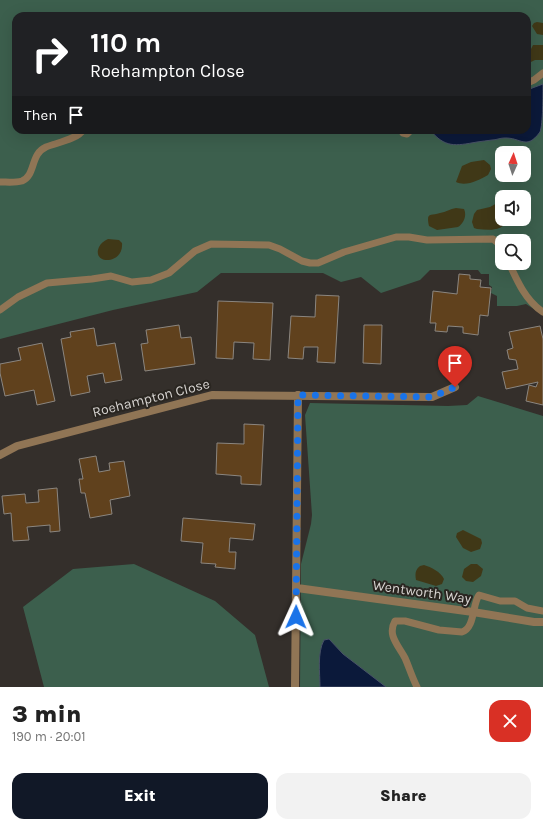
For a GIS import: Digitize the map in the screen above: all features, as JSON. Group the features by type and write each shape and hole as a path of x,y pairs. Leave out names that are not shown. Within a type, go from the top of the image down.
{"street":[{"name":"Roehampton Close","path":"0,455 16,446 212,395 432,397 455,387"},
{"path":"295,687 298,395"},
{"name":"Wentworth Way","path":"297,588 473,612 534,622 543,622"}],"lane":[{"path":"531,81 543,73"},
{"path":"0,182 18,182 25,179 30,173 35,158 41,150 78,134"},
{"path":"0,310 18,297 47,283 92,280 106,276 136,282 160,277 174,269 201,247 211,244 269,245 302,261 310,263 323,262 344,252 396,237 409,237 427,240 495,240"},
{"path":"512,270 524,293 533,305 543,312"},
{"path":"417,687 404,657 392,636 394,621 405,621 439,630 462,632 468,627 479,595 503,601 515,601 527,608 543,611"}],"green space":[{"path":"0,0 543,0 543,315 526,304 517,306 497,306 497,296 491,293 492,287 489,285 489,274 481,274 478,270 430,270 420,280 381,293 361,277 341,282 323,273 221,273 197,292 113,310 0,339"},
{"path":"478,396 543,416 543,687 300,687 301,564 312,515 305,415 310,403 448,406 467,405"},
{"path":"134,564 215,601 255,635 269,687 44,687 23,607 73,569"}],"sand":[{"path":"537,22 543,23 543,35 537,34 532,26"},
{"path":"533,45 543,45 543,60 535,60 531,62 531,49"},
{"path":"484,160 490,165 491,169 488,175 477,181 464,184 456,182 462,166 471,162"},
{"path":"495,204 495,226 503,226 486,230 474,228 472,222 474,214 477,210"},
{"path":"456,208 464,209 465,214 463,221 458,227 437,230 429,226 428,218 430,215"},
{"path":"108,239 119,240 122,243 121,250 118,255 113,259 108,260 100,257 98,253 101,244"},
{"path":"463,530 481,539 482,543 480,549 471,552 463,548 456,537 457,533"},
{"path":"471,564 477,564 483,569 481,576 473,582 466,581 462,577 464,569"},
{"path":"424,565 433,568 441,574 444,579 442,584 436,586 416,580 416,571 420,566"}],"water":[{"path":"543,84 541,128 540,132 531,141 523,142 510,138 504,138 456,145 446,143 433,134 531,134 531,88"},
{"path":"329,639 343,654 386,687 320,687 320,651 324,640"}],"building":[{"path":"459,274 470,275 470,279 481,280 480,287 491,288 488,316 480,315 478,335 463,333 463,327 448,326 447,332 435,331 436,323 430,323 433,291 457,294"},
{"path":"316,295 339,296 335,363 317,362 318,347 304,347 303,359 288,358 291,316 315,317"},
{"path":"218,301 273,303 270,360 253,359 254,343 234,342 233,359 216,358"},
{"path":"179,325 181,338 191,337 195,364 145,371 141,344 148,343 146,330"},
{"path":"364,325 382,325 381,364 363,363"},
{"path":"540,326 543,339 543,405 526,401 529,385 536,387 538,382 506,389 502,372 518,369 516,360 509,359 507,350 513,348 509,332"},
{"path":"94,328 97,346 115,343 122,380 105,383 103,373 87,376 90,392 71,396 61,339 71,337 70,332"},
{"path":"42,343 55,401 37,405 34,390 5,396 0,373 0,364 21,360 18,348"},
{"path":"244,424 264,425 261,485 241,484 241,476 216,474 217,443 244,444"},
{"path":"96,456 99,472 110,470 109,463 124,461 130,496 110,500 112,514 90,518 85,493 81,493 79,479 83,479 79,459"},
{"path":"57,488 60,531 50,532 50,525 27,527 29,540 13,541 11,513 4,514 2,496 25,494 26,503 39,502 38,490"},
{"path":"183,518 255,524 253,540 230,538 229,552 236,552 235,569 215,567 216,564 201,563 203,543 181,541"}],"route":[{"path":"296,617 298,395 432,397 455,387"}]}
